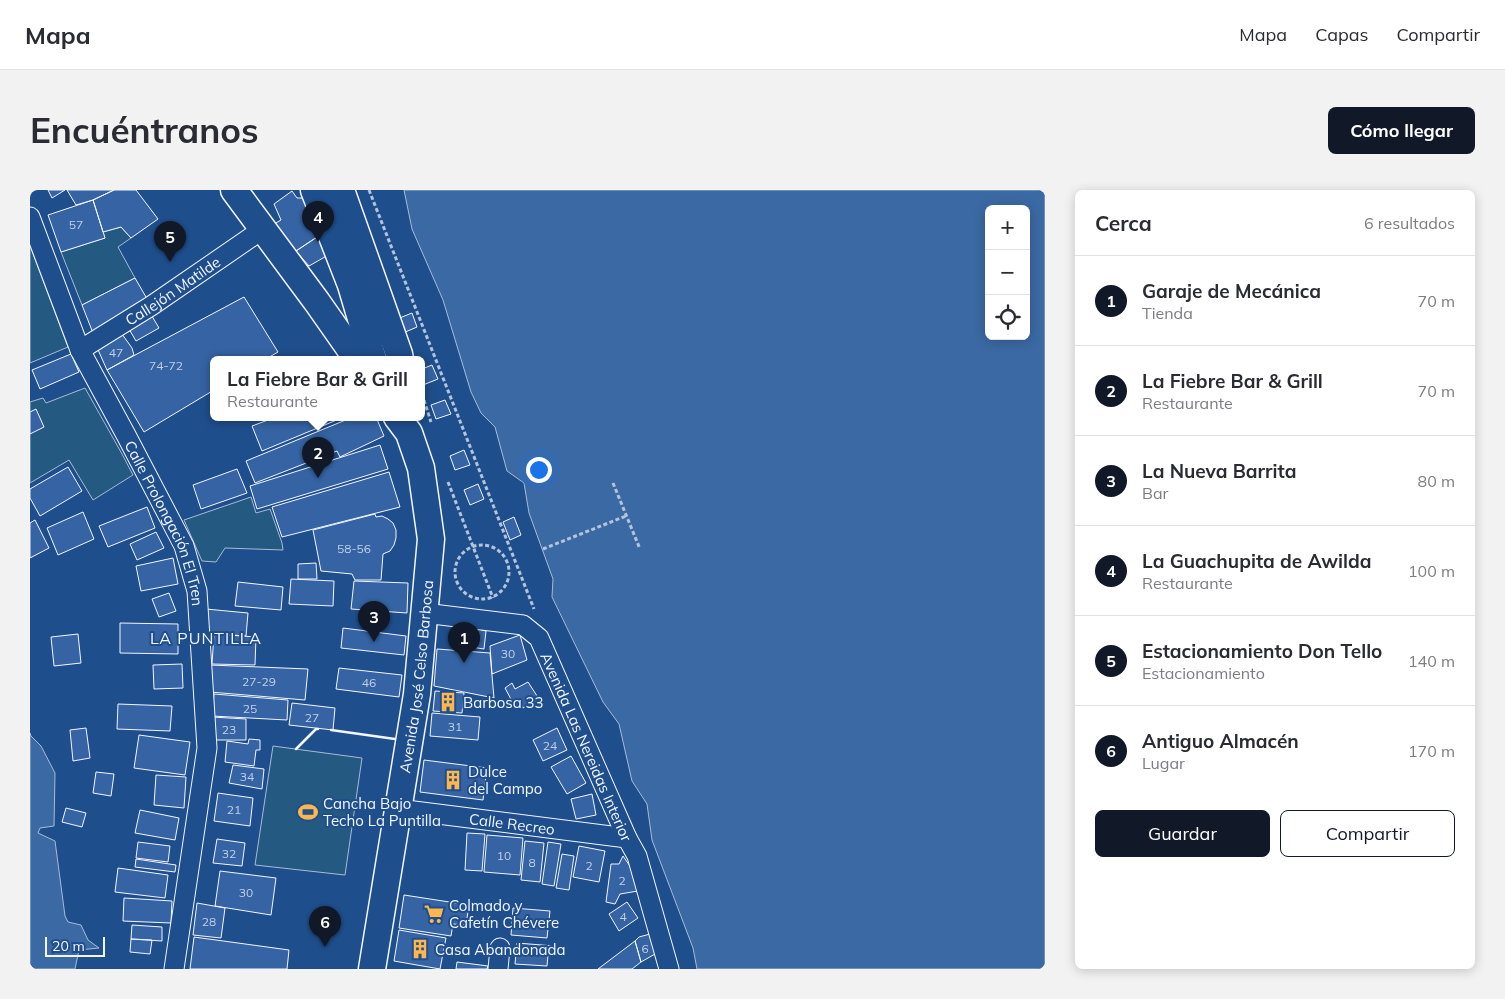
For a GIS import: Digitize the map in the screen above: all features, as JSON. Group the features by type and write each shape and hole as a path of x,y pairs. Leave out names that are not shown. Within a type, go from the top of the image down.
{"street":[{"path":"234,190 355,356"},
{"path":"314,190 360,277 399,356"},
{"path":"341,190 360,277 373,356"},
{"name":"Calle Prolongación El Tren","path":"30,217 80,350 184,546 197,591 207,748 174,969"},
{"name":"Callejón Matilde","path":"80,350 151,306 263,230"},
{"path":"317,302 360,277"},
{"name":"Avenida José Celso Barbosa","path":"372,969 418,694 431,539 421,468 403,421"},
{"path":"424,613 523,625 532,632"},
{"name":"Avenida Las Nereidas Interior","path":"532,632 539,638 627,838 637,856 669,969"},
{"name":"Calle Recreo","path":"398,808 627,838"},
{"path":"498,969 500,948"}],"path":[{"path":"369,190 538,620 532,632"},
{"path":"447,478 503,623"},
{"path":"613,483 640,549"},
{"path":"543,549 626,516"},
{"path":"481,544 497,548 504,554 510,570 506,587 500,593 484,600 467,595 456,582 455,573 459,557 465,550 473,546 481,544"}],"shaded area":[{"path":"404,190 1045,190 1045,969 697,969 693,948 652,840 647,804 632,781 619,724 603,702 552,597 553,579 529,513 524,483 507,471 495,427 481,413 471,392 443,300 412,229"},
{"path":"121,227 131,238 118,247 135,278 82,305 61,252 105,238 103,232"},
{"path":"30,246 68,347 30,363"},
{"path":"85,388 133,475 93,500 69,460 30,483 30,402 43,398 46,403"},
{"path":"251,497 256,513 270,509 283,550 225,548 216,562 202,561 184,520"},
{"path":"30,733 41,746 55,773 54,826 40,828 38,833 55,841 65,916 68,922 81,925 88,940 99,948 79,950 75,969 30,969"},
{"name":"Cancha Bajo Techo La Puntilla","path":"273,746 362,758 345,875 255,865"}],"building":[{"path":"48,190 65,190 52,198"},
{"path":"67,190 114,190 93,200 76,205"},
{"path":"114,190 136,190 158,219 131,238 121,227 103,232 93,200"},
{"path":"292,191 297,198 302,198 323,233 296,251 274,224 281,220 274,204"},
{"path":"93,200 105,238 61,252 48,215"},
{"path":"323,233 330,254 309,266 296,251"},
{"path":"135,278 150,304 93,333 82,305"},
{"path":"244,297 278,352 271,356 210,356 210,392 144,432 107,370"},
{"path":"149,311 159,328 136,341 126,324"},
{"path":"412,313 417,327 403,333 397,319"},
{"path":"119,330 132,348 134,355 107,370 95,343"},
{"path":"71,354 79,372 40,389 32,370"},
{"path":"432,365 438,379 425,384 425,368"},
{"path":"445,400 451,414 436,419 431,405"},
{"path":"36,409 44,427 30,434 30,412"},
{"path":"265,421 334,421 262,451 252,426"},
{"path":"343,421 378,421 384,436 340,457 337,451 255,483 246,461"},
{"path":"380,445 388,469 257,509 250,486"},
{"path":"464,450 470,465 455,470 450,456"},
{"path":"68,467 82,491 40,516 30,498 30,489"},
{"path":"237,469 247,493 201,509 193,485"},
{"path":"389,472 400,507 282,537 272,507"},
{"path":"478,484 484,499 470,505 464,490"},
{"path":"147,507 155,528 108,547 99,526"},
{"path":"83,512 94,539 58,555 47,528"},
{"path":"375,514 376,517 382,516 388,519 393,523 396,530 394,545 390,551 383,554 381,580 355,580 352,574 321,571 313,530"},
{"path":"514,517 521,535 510,540 503,522"},
{"path":"35,520 49,548 30,558 30,523"},
{"path":"156,532 164,548 137,560 130,544"},
{"path":"173,558 178,584 141,591 136,566"},
{"path":"316,563 317,579 298,579 298,564"},
{"path":"291,579 334,581 333,606 289,604"},
{"path":"354,581 408,583 407,613 351,609"},
{"path":"238,582 283,587 281,610 235,606"},
{"path":"169,593 176,611 159,617 152,599"},
{"path":"206,609 248,613 246,636 205,633"},
{"path":"120,623 178,624 178,654 120,653"},
{"path":"343,628 406,636 404,655 341,648"},
{"path":"475,628 486,631 484,649 471,647 472,634 467,633 467,631 475,632"},
{"path":"78,634 81,663 54,666 51,637"},
{"path":"214,634 256,637 255,665 212,664"},
{"path":"520,635 527,660 492,674 490,646"},
{"path":"437,649 490,653 494,698 434,686"},
{"path":"182,664 183,688 154,689 153,665"},
{"path":"210,665 308,669 305,700 210,692"},
{"path":"339,668 402,675 399,697 336,689"},
{"path":"528,682 539,699 523,708 518,700 513,703 505,688 512,683 515,689"},
{"name":"Barbosa 33","path":"435,691 464,693 462,713 433,711"},
{"path":"214,694 288,700 287,720 212,716"},
{"path":"292,703 335,708 333,730 289,725"},
{"path":"118,704 172,706 170,731 117,729"},
{"path":"432,713 480,717 478,740 430,736"},
{"path":"212,717 246,719 246,740 211,740"},
{"path":"86,728 90,758 73,761 70,730"},
{"path":"557,728 567,750 543,761 533,740"},
{"path":"139,735 190,742 185,775 134,768"},
{"path":"249,739 260,740 260,750 256,750 254,766 225,762 227,741 248,744"},
{"path":"571,756 586,783 567,794 551,767"},
{"name":"Dulce del Campo","path":"424,760 487,768 483,800 420,792"},
{"path":"233,765 264,769 262,789 229,783"},
{"path":"96,772 114,774 111,796 93,793"},
{"path":"156,775 186,777 184,808 154,805"},
{"path":"218,793 253,798 250,826 214,821"},
{"path":"592,794 596,815 576,819 571,799"},
{"path":"66,808 86,813 82,827 62,822"},
{"path":"140,810 179,818 175,840 135,833"},
{"path":"467,833 485,834 482,871 465,870"},
{"path":"487,835 523,838 520,875 484,872"},
{"path":"217,839 245,843 242,866 213,863"},
{"path":"525,841 544,843 540,882 521,880"},
{"path":"138,842 170,846 168,862 136,858"},
{"path":"548,842 561,844 554,886 542,884"},
{"path":"579,846 605,851 599,882 573,877"},
{"path":"562,854 574,856 569,890 556,888"},
{"path":"623,856 632,869 638,891 620,894 615,904 606,902 611,864 619,864"},
{"path":"136,859 176,865 175,872 135,867"},
{"path":"118,868 168,875 165,898 115,892"},
{"path":"220,871 276,878 271,915 215,906"},
{"name":"Colmado y Cafetín Chévere","path":"404,895 469,905 466,925 453,924 451,936 399,928"},
{"path":"124,898 172,901 171,923 123,921"},
{"path":"627,902 638,918 619,931 609,914"},
{"path":"197,903 225,908 221,938 193,935"},
{"path":"513,908 550,911 547,938 511,935"},
{"path":"132,925 162,927 162,941 131,939"},
{"name":"Casa Abandonada","path":"399,930 446,938 440,969 394,961"},
{"path":"650,934 655,954 641,962 635,941 639,937"},
{"path":"194,937 289,950 287,969 190,969"},
{"path":"131,939 152,940 150,954 130,952"},
{"path":"635,941 641,962 632,969 598,969"},
{"path":"517,943 554,946 553,955 548,955 547,966 515,964"},
{"path":"457,962 488,966 487,969 456,969"}],"wall":[{"path":"296,749 318,729"},
{"path":"331,730 395,739"}],"place":[{"name":"La Guachupita de Awilda","path":"318,242"},
{"name":"Estacionamiento Don Tello","path":"170,262"},
{"name":"La Fiebre Bar & Grill","path":"318,478"},
{"name":"La Nueva Barrita","path":"374,642"},
{"name":"Garaje de Mecánica","path":"464,663"},
{"name":"Barbosa 33","path":"448,702"},
{"name":"Dulce del Campo","path":"453,780"},
{"name":"Cancha Bajo Techo La Puntilla","path":"308,812"},
{"name":"Colmado y Cafetín Chévere","path":"434,914"},
{"name":"Antiguo Almacén","path":"325,947"},
{"name":"Casa Abandonada","path":"420,949"}],"district":[{"name":"LA PUNTILLA","path":"206,638"}]}
